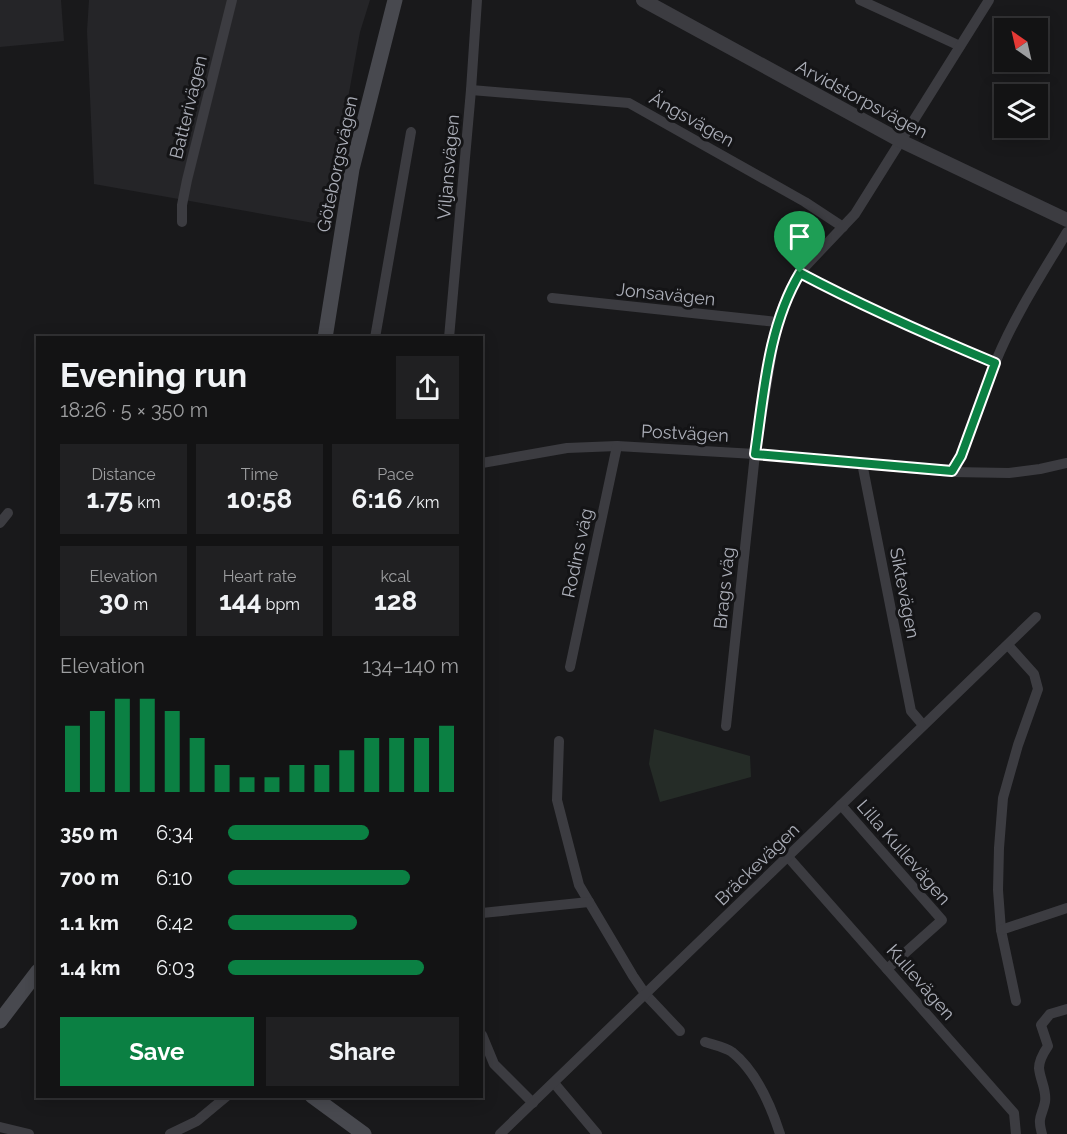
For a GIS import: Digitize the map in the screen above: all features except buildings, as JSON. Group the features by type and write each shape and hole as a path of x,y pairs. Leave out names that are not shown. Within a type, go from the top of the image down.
{"main road":[{"name":"Göteborgsvägen","path":"325,336 352,169 395,0"},
{"path":"0,1021 36,974"},
{"path":"315,1098 364,1134"}],"street":[{"name":"Batterivägen","path":"182,222 184,196 232,0"},
{"name":"Viljansvägen","path":"449,336 477,0"},
{"name":"Arvidstorpsvägen","path":"644,0 901,141 1067,220"},
{"path":"860,0 960,46"},
{"path":"755,454 777,322 789,291 800,273 855,214 989,0"},
{"name":"Ängsvägen","path":"471,90 630,103 804,202 843,227"},
{"path":"375,336 411,132"},
{"path":"952,471 961,456 995,363 1013,323 1067,232"},
{"path":"800,273 853,302 995,363"},
{"name":"Jonsavägen","path":"552,298 777,322"},
{"name":"Postvägen","path":"483,463 567,448 617,446 755,454 952,471 1009,473 1067,463"},
{"name":"Rodins väg","path":"570,667 617,446"},
{"name":"Brags väg","path":"726,726 755,454"},
{"name":"Siktevägen","path":"862,463 911,711 923,725"},
{"path":"0,523 8,513"},
{"name":"Bräckevägen","path":"500,1134 1036,617"},
{"path":"1008,645 1034,674 1038,690 1018,745 1003,798 998,890 1001,930 1016,1001"},
{"path":"559,741 557,800 579,885 646,995 680,1031"},
{"name":"Lilla Kullevägen","path":"841,805 942,920 887,969"},
{"name":"Kullevägen","path":"788,857 1014,1113 1016,1134"},
{"path":"483,913 589,902"},
{"path":"1001,930 1067,908"},
{"path":"1042,1134 1040,1114 1045,1103 1045,1092 1039,1066 1048,1046 1041,1025 1050,1014 1067,1009"},
{"path":"483,1037 494,1064 533,1102"},
{"path":"705,1042 731,1051 746,1067 761,1091 780,1134"},
{"path":"554,1083 597,1134"},
{"path":"170,1134 197,1121 224,1098"},
{"path":"0,1127 29,1134"}],"shaded area":[{"path":"0,0 61,0 64,41 0,47"},
{"path":"89,0 370,0 360,32 325,225 94,184 87,31"},
{"path":"654,729 750,756 751,777 660,802 649,764"}],"route":[{"path":"800,273 853,302 995,363 961,456 952,471 755,454 777,322 789,291 800,273"}]}
